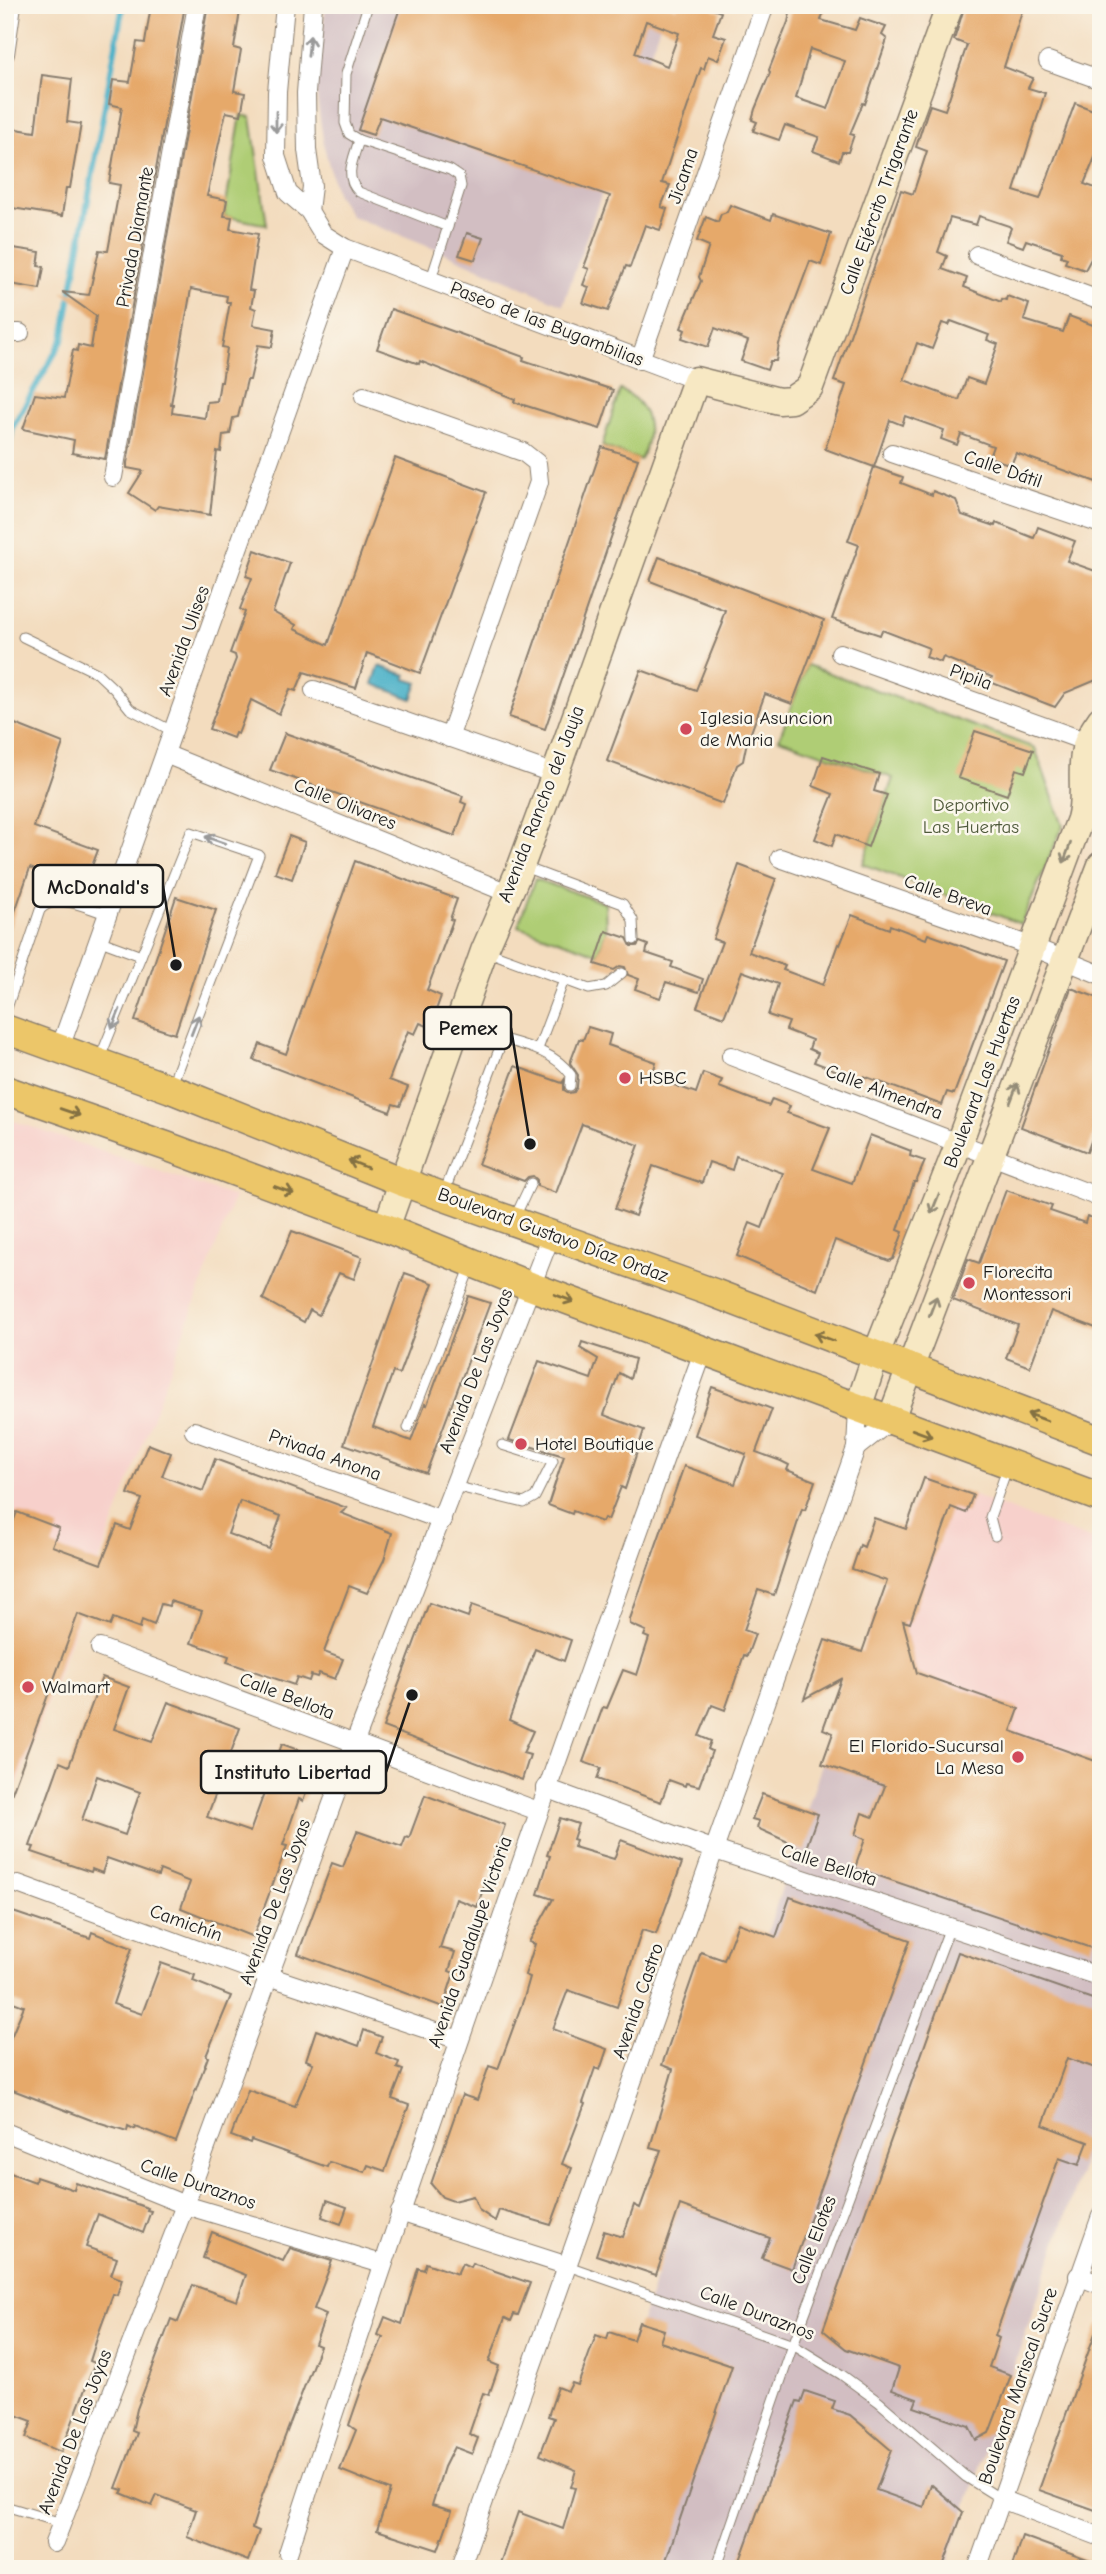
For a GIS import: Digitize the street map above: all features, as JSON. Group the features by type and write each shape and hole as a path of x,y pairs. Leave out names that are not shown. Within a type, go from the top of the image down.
{"main road":[{"name":"Boulevard Gustavo Díaz Ordaz","path":"5,1029 171,1089 400,1181 714,1293 875,1357 1101,1441"},
{"path":"5,1090 386,1228 530,1286 1101,1498"}],"street":[{"path":"5,54 12,5"},
{"name":"Privada Diamante","path":"113,477 197,5"},
{"name":"Paseo de las Bugambilias","path":"285,5 277,92 276,156 288,193 309,211 323,233 345,248 696,380 779,401 791,400 801,395"},
{"path":"309,211 313,186 307,150 306,93 313,5"},
{"name":"Jicama","path":"640,360 765,5"},
{"name":"Calle Ejército Trigarante","path":"801,395 815,378 950,5"},
{"path":"1048,61 1101,80"},
{"path":"277,92 306,93"},
{"name":"Avenida Ulises","path":"60,1048 345,248"},
{"path":"977,255 1101,301"},
{"name":"Avenida Rancho del Jauja","path":"386,1228 400,1181 457,1024 484,951 521,866 696,380"},
{"path":"364,396 523,452 537,463 539,482 449,738"},
{"name":"Calle Dátil","path":"892,453 1101,524"},
{"name":"Pipila","path":"840,653 1087,742"},
{"path":"314,690 555,774"},
{"name":"Boulevard Las Huertas","path":"858,1408 875,1357 1033,947 1092,809 1082,767 1087,742 1101,719"},
{"name":"Calle Olivares","path":"166,754 508,893"},
{"name":"Calle Breva","path":"780,858 1033,947 1101,975"},
{"name":"Boulevard Las Huertas","path":"890,1421 1101,865"},
{"name":"Calle Almendra","path":"731,1056 1101,1198"},
{"name":"Avenida De Las Joyas","path":"54,2543 186,2205 354,1744 551,1235"},
{"name":"Avenida Guadalupe Victoria","path":"288,2553 382,2264 538,1811 704,1349"},
{"name":"Avenida Castro","path":"460,2569 712,1849 856,1448 858,1408"},
{"path":"856,1448 890,1421"},
{"name":"Privada Anona","path":"194,1431 442,1520"},
{"name":"Calle Bellota","path":"100,1648 538,1811"},
{"name":"Calle Bellota","path":"546,1788 712,1849 1101,1977"},
{"name":"Camichín","path":"18,1884 271,1977 459,2040"},
{"name":"Calle Duraznos","path":"5,2133 186,2205 382,2264"},
{"name":"Calle Duraznos","path":"400,2212 568,2266"},
{"name":"Boulevard Mariscal Sucre","path":"977,2569 1101,2217"},
{"path":"1078,2276 1101,2285"},
{"name":"Calle Duraznos","path":"1001,2499 1101,2538"}],"lane":[{"path":"368,5 346,74 345,123 349,134 359,140 450,170 458,176 461,186 431,279"},
{"path":"359,140 349,175 351,185 359,192 448,226"},
{"path":"23,637 97,673 130,709 174,732"},
{"path":"99,1062 191,832 259,855 171,1089"},
{"path":"521,866 623,904 633,920 634,940"},
{"path":"5,1014 40,910 47,902 58,899 107,914"},
{"path":"98,940 141,956"},
{"path":"484,951 589,989 606,986 622,973"},
{"path":"538,1049 564,980"},
{"path":"457,1024 538,1049 565,1067 571,1075 570,1086"},
{"path":"443,1196 503,1039"},
{"path":"512,1221 531,1183"},
{"path":"408,1427 472,1263"},
{"path":"454,1486 524,1503 536,1497 553,1461 502,1445"},
{"path":"995,1536 989,1517 1009,1464"},
{"name":"Calle Elotes","path":"716,2569 793,2345 950,1927"},
{"name":"Calle Duraznos","path":"568,2266 793,2345 880,2402 966,2477 1001,2499"},
{"path":"5,2506 62,2523"}],"shaded area":[{"path":"326,5 667,5 563,305 447,254 351,216 336,193 324,146 316,92 315,79"},
{"path":"5,1118 234,1197 5,1817"},
{"path":"923,1477 1101,1543 1101,1861 822,1764"},
{"path":"822,1764 1101,1861 1101,2112 945,2569 554,2569 650,2296"}],"green space":[{"path":"241,115 251,117 267,225 224,216"},
{"path":"620,390 638,402 647,419 647,439 640,460 602,446"},
{"name":"Deportivo Las Huertas","path":"807,665 1035,748 1063,826 1021,924 863,864 893,778 779,739"},
{"path":"535,879 605,903 606,931 598,954 518,926"}],"water":[{"path":"379,666 406,675 405,679 418,683 412,699 373,684"}],"building":[{"path":"151,5 185,5 105,459 72,453 74,440 23,429 35,394 64,398 73,350 77,351 78,345 91,348 96,316 62,292 89,295 99,250 108,251 120,185 109,183 122,107 109,104 113,80 130,82 137,42 145,43"},
{"path":"208,5 241,5 234,48 241,50 234,91 245,93 241,115 226,112 207,196 227,200 224,216 232,217 230,229 258,234 249,290 254,291 251,307 256,309 253,325 275,329 272,347 258,345 238,417 233,418 230,434 223,435 221,452 217,451 210,515 158,506 155,510 129,493 143,471 127,468","holes":["191,289 227,296 226,302 230,302 222,347 227,348 217,401 207,402 205,418 172,413 171,404"]},
{"path":"401,5 665,5 676,8 677,5 701,5 721,12 713,34 726,38 718,60 708,56 704,69 701,68 672,152 662,183 670,185 661,207 667,209 660,230 645,225 630,267 626,266 608,311 583,303 589,287 583,285 589,269 584,267 610,196 380,117 373,135 358,130","holes":["646,21 679,33 667,66 635,53"]},
{"path":"792,5 826,5 821,20 855,30 860,18 886,27 882,35 887,39 865,104 863,103 850,134 854,135 848,152 842,152 839,161 813,151 819,137 785,125 779,140 753,131 757,122 752,120 755,109","holes":["810,49 845,61 828,109 796,98"]},
{"path":"965,5 1024,5 1004,67 1033,78 1028,88 1045,93 1014,191 1040,199 1075,103 1101,113 1101,143 1084,184 1101,190 1101,258 1093,255 1085,270 1065,263 1067,258 1061,256 1062,252 1026,240 1023,247 1006,241 1011,228 1009,226 979,216 976,225 950,218 938,252 947,256 942,269 967,278 964,287 1001,302 1002,299 1006,300 1007,296 1029,304 1024,320 1063,332 1069,316 1101,328 1101,471 1096,482 1016,453 1011,465 989,457 993,446 961,434 957,445 941,439 944,430 905,416 902,425 890,420 874,467 825,449 846,385 834,381 901,190 913,194 927,151 916,147 927,113 930,105 945,110 967,45 954,40","holes":["951,321 989,335 987,340 998,344 984,384 967,378 959,400 904,380 917,343 932,349 942,323 949,325"]},
{"path":"42,75 72,79 67,122 81,124 70,188 66,188 62,216 6,207 14,146 8,145 10,128 35,132"},
{"path":"730,205 771,220 773,214 831,234 821,265 810,261 779,344 776,361 770,361 767,370 741,361 748,341 715,328 708,347 682,338 685,330 681,328 701,281 699,277 709,246 697,241 706,217 718,222 721,214 727,212"},
{"path":"467,233 483,238 475,260 459,255"},
{"path":"13,248 40,252 38,266 44,267 40,289 10,284"},
{"path":"391,309 524,357 523,360 613,390 600,429 514,402 515,399 420,361 419,364 377,349"},
{"path":"602,447 638,459 545,729 509,717"},
{"path":"395,458 486,492 420,673 367,653 356,688 304,672 296,691 290,689 279,714 251,700 238,734 235,733 233,738 209,729 236,659 235,655 230,653 245,612 240,609 252,578 246,576 255,550 290,563 273,612 296,625 294,629 328,645"},
{"path":"874,467 903,477 901,483 932,495 933,491 956,500 962,515 995,526 996,523 1034,538 1038,527 1075,541 1067,561 1101,573 1101,678 1065,693 1055,707 990,682 992,677 943,657 941,662 926,657 929,648 882,630 880,635 832,619 859,545 848,541"},
{"path":"659,557 824,620 792,704 765,694 743,761 737,765 723,804 607,761 641,670 696,690 723,623 721,622 725,610 650,581"},
{"path":"5,720 63,743 34,827 98,850 84,887 30,868 8,932 5,931"},
{"path":"975,731 1033,750 1025,772 1016,769 1007,795 958,778"},
{"path":"285,733 463,796 461,802 466,804 455,836 270,770"},
{"path":"823,756 879,774 874,791 887,795 868,847 836,834 832,846 815,839 833,794 813,786"},
{"path":"289,836 305,842 292,879 275,873"},
{"path":"355,861 457,899 450,919 453,920 427,990 441,996 430,1027 420,1023 415,1034 408,1031 389,1080 408,1087 400,1106 393,1104 390,1112 254,1060 260,1044 286,1054"},
{"path":"739,865 776,879 749,952 785,966 783,970 823,985 852,915 889,929 890,925 926,939 928,934 1004,961 954,1094 947,1092 942,1105 864,1076 863,1081 814,1062 818,1053 809,1049 812,1040 786,1030 789,1022 768,1015 778,984 742,971 724,1017 697,1007 722,942 713,939"},
{"path":"176,897 216,910 175,1034 135,1021"},
{"path":"606,931 627,938 631,946 637,946 640,942 648,945 646,953 673,962 671,967 703,979 699,992 666,982 660,998 635,989 639,979 628,975 625,967 620,966 614,970 595,964"},
{"path":"1071,988 1101,999 1101,1115 1087,1152 1021,1127"},
{"path":"588,1027 611,1034 608,1045 656,1062 652,1077 696,1093 703,1073 722,1080 719,1087 769,1106 772,1099 790,1106 787,1113 830,1128 813,1169 852,1183 870,1135 911,1151 910,1156 925,1161 914,1182 898,1230 903,1232 893,1259 889,1261 835,1240 817,1290 737,1256 750,1223 762,1228 783,1173 736,1156 732,1170 709,1162 702,1183 653,1166 635,1216 615,1209 639,1145 582,1124 556,1193 537,1186 537,1180 533,1176 524,1181 478,1164 515,1066 562,1083 564,1080 564,1090 574,1092 578,1075 570,1063 579,1039 583,1040"},
{"path":"1006,1190 1052,1206 1050,1211 1085,1223 1087,1216 1101,1221 1101,1330 1051,1311 1030,1367 1006,1358 1018,1325 953,1300 968,1259 979,1263"},
{"path":"292,1231 362,1257 354,1279 339,1273 319,1315 310,1310 304,1322 263,1299"},
{"path":"405,1273 433,1283 399,1374 393,1372 373,1427 411,1441 468,1296 490,1303 426,1473 344,1444"},
{"path":"582,1342 635,1359 630,1379 619,1373 604,1415 644,1430 625,1489 621,1487 608,1520 604,1518 602,1522 548,1505 564,1456 509,1440 539,1361 591,1379 598,1359 580,1348"},
{"path":"712,1387 772,1409 756,1452 781,1461 789,1465 787,1470 815,1481 805,1510 802,1509 774,1595 758,1590 744,1630 755,1634 747,1656 744,1655 725,1710 712,1705 699,1736 711,1741 708,1749 712,1751 699,1786 686,1783 685,1786 669,1780 661,1802 597,1779 601,1768 583,1762 603,1707 607,1708 623,1670 637,1675 649,1638 644,1636 646,1631 630,1624 630,1619 684,1466 735,1484 746,1454 695,1435"},
{"path":"148,1444 171,1453 162,1476 203,1491 215,1459 347,1508 341,1513 392,1533 384,1560 367,1593 349,1586 324,1652 343,1659 335,1679 319,1673 317,1677 311,1675 309,1681 297,1677 294,1685 227,1662 229,1656 191,1643 202,1611 170,1601 169,1606 161,1604 154,1625 142,1620 140,1628 113,1618 110,1626 78,1614 5,1806 5,1528 10,1530 17,1512 59,1528 52,1546 101,1564 117,1525 130,1530 142,1499 128,1494","holes":["240,1501 281,1516 269,1549 228,1534"]},
{"path":"924,1478 973,1495 966,1513 951,1507 910,1623 903,1621 917,1673 1019,1709 1011,1731 1101,1763 1101,1921 1091,1948 855,1868 865,1839 855,1835 862,1813 873,1817 885,1786 822,1764 833,1733 823,1729 841,1679 804,1699 825,1640 862,1652 887,1581 852,1569 860,1545 864,1547 874,1518 906,1529"},
{"path":"429,1603 468,1617 472,1605 571,1640 564,1661 535,1649 509,1720 533,1731 523,1753 530,1755 522,1780 383,1727"},
{"path":"102,1677 129,1687 114,1729 152,1742 168,1702 240,1728 207,1817 250,1832 282,1744 320,1758 303,1801 299,1799 283,1845 287,1846 253,1937 181,1908 190,1882 160,1870 158,1876 107,1858 102,1873 92,1869 91,1872 32,1852 34,1847 30,1846 60,1762 69,1766","holes":["97,1776 140,1792 125,1835 82,1820"]},
{"path":"762,1794 818,1814 805,1851 757,1828 759,1821 752,1819"},
{"path":"425,1795 505,1825 477,1907 456,1899 440,1948 455,1952 449,1971 454,1973 443,2007 298,1954 332,1863 343,1867 357,1831 402,1847 406,1837 409,1838"},
{"path":"560,1818 578,1824 573,1839 576,1840 574,1847 614,1859 621,1840 682,1863 656,1934 642,1930 617,2007 568,1990 553,2029 607,2049 600,2070 595,2068 583,2103 585,2104 562,2164 572,2168 551,2225 499,2210 495,2221 479,2210 473,2196 453,2201 442,2197 431,2184 462,2095 477,2100 489,2066 498,2069 524,1998 530,1977 525,1975 535,1944 529,1942 553,1899 538,1894 550,1856 547,1855"},
{"path":"790,1897 910,1940 792,2269 762,2258 770,2238 680,2205 656,2275 596,2255 604,2231 623,2237 634,2205 640,2208 661,2150 650,2147 673,2069 662,2065 701,1952 724,1960 738,1923 776,1937"},
{"path":"10,1911 90,1938 92,1932 132,1948 113,2004 142,2014 161,1963 195,1975 193,1981 231,1996 206,2056 208,2057 176,2142 135,2126 134,2129 128,2126 127,2131 91,2120 5,2087 5,2041 9,2042 24,2006 5,1999 5,1924"},
{"path":"958,1952 1101,2002 1101,2070 1067,2058 1043,2125 1088,2142 1079,2165 1059,2158 995,2336 999,2338 989,2367 1011,2375 989,2433 976,2440 969,2426 914,2407 917,2399 892,2390 899,2368 846,2349 823,2330"},
{"path":"316,2030 359,2046 364,2030 382,2037 376,2053 399,2062 397,2068 403,2070 392,2099 409,2105 385,2171 368,2165 365,2172 329,2162 327,2167 251,2140 250,2143 231,2136 248,2090 295,2106 313,2063 306,2060"},
{"path":"5,2171 35,2182 36,2177 74,2190 76,2183 151,2211 143,2233 98,2214 86,2247 117,2258 111,2275 122,2279 117,2295 113,2294 99,2332 90,2361 95,2363 61,2452 26,2438 32,2421 5,2411"},
{"path":"327,2200 347,2207 341,2224 322,2217"},
{"path":"212,2232 283,2261 290,2248 332,2261 314,2309 326,2314 315,2344 320,2346 262,2496 252,2528 259,2531 248,2561 187,2537 196,2510 157,2495 152,2506 121,2493 123,2490 116,2488 137,2433 132,2431 137,2409 171,2319 178,2322 193,2285 237,2301 246,2275 203,2258"},
{"path":"426,2263 457,2274 462,2263 470,2267 472,2263 530,2283 518,2315 514,2314 511,2321 505,2318 489,2362 499,2366 489,2395 483,2393 469,2434 478,2438 472,2454 454,2447 444,2467 432,2505 452,2511 438,2550 377,2530 390,2490 340,2470 356,2430 349,2425 383,2337 378,2335 385,2317 402,2324 418,2268 424,2270"},
{"path":"639,2322 664,2330 660,2342 732,2366 663,2569 498,2569 518,2512 563,2529 575,2488 571,2487 576,2470 540,2455 554,2418 548,2416 558,2387 568,2391 572,2383 578,2385 596,2335 607,2339 609,2332 633,2340"},
{"path":"1098,2325 1101,2325 1101,2512 1039,2490"},
{"path":"805,2391 835,2401 832,2409 850,2415 891,2450 876,2490 924,2507 931,2484 963,2512 942,2569 737,2569 797,2401 801,2402"},
{"path":"1022,2536 1101,2565 1101,2569 1011,2569"}],"waterway":[{"path":"5,468 13,426 63,339 123,5"}],"place":[{"name":"Iglesia Asuncion de Maria","path":"686,729"},
{"name":"McDonald's","path":"176,965"},
{"name":"HSBC","path":"625,1078"},
{"name":"Pemex","path":"530,1144"},
{"name":"Florecita Montessori","path":"969,1283"},
{"name":"Hotel Boutique","path":"521,1444"},
{"name":"Walmart","path":"28,1687"},
{"name":"Instituto Libertad","path":"412,1695"},
{"name":"El Florido-Sucursal La Mesa","path":"1018,1757"}]}
